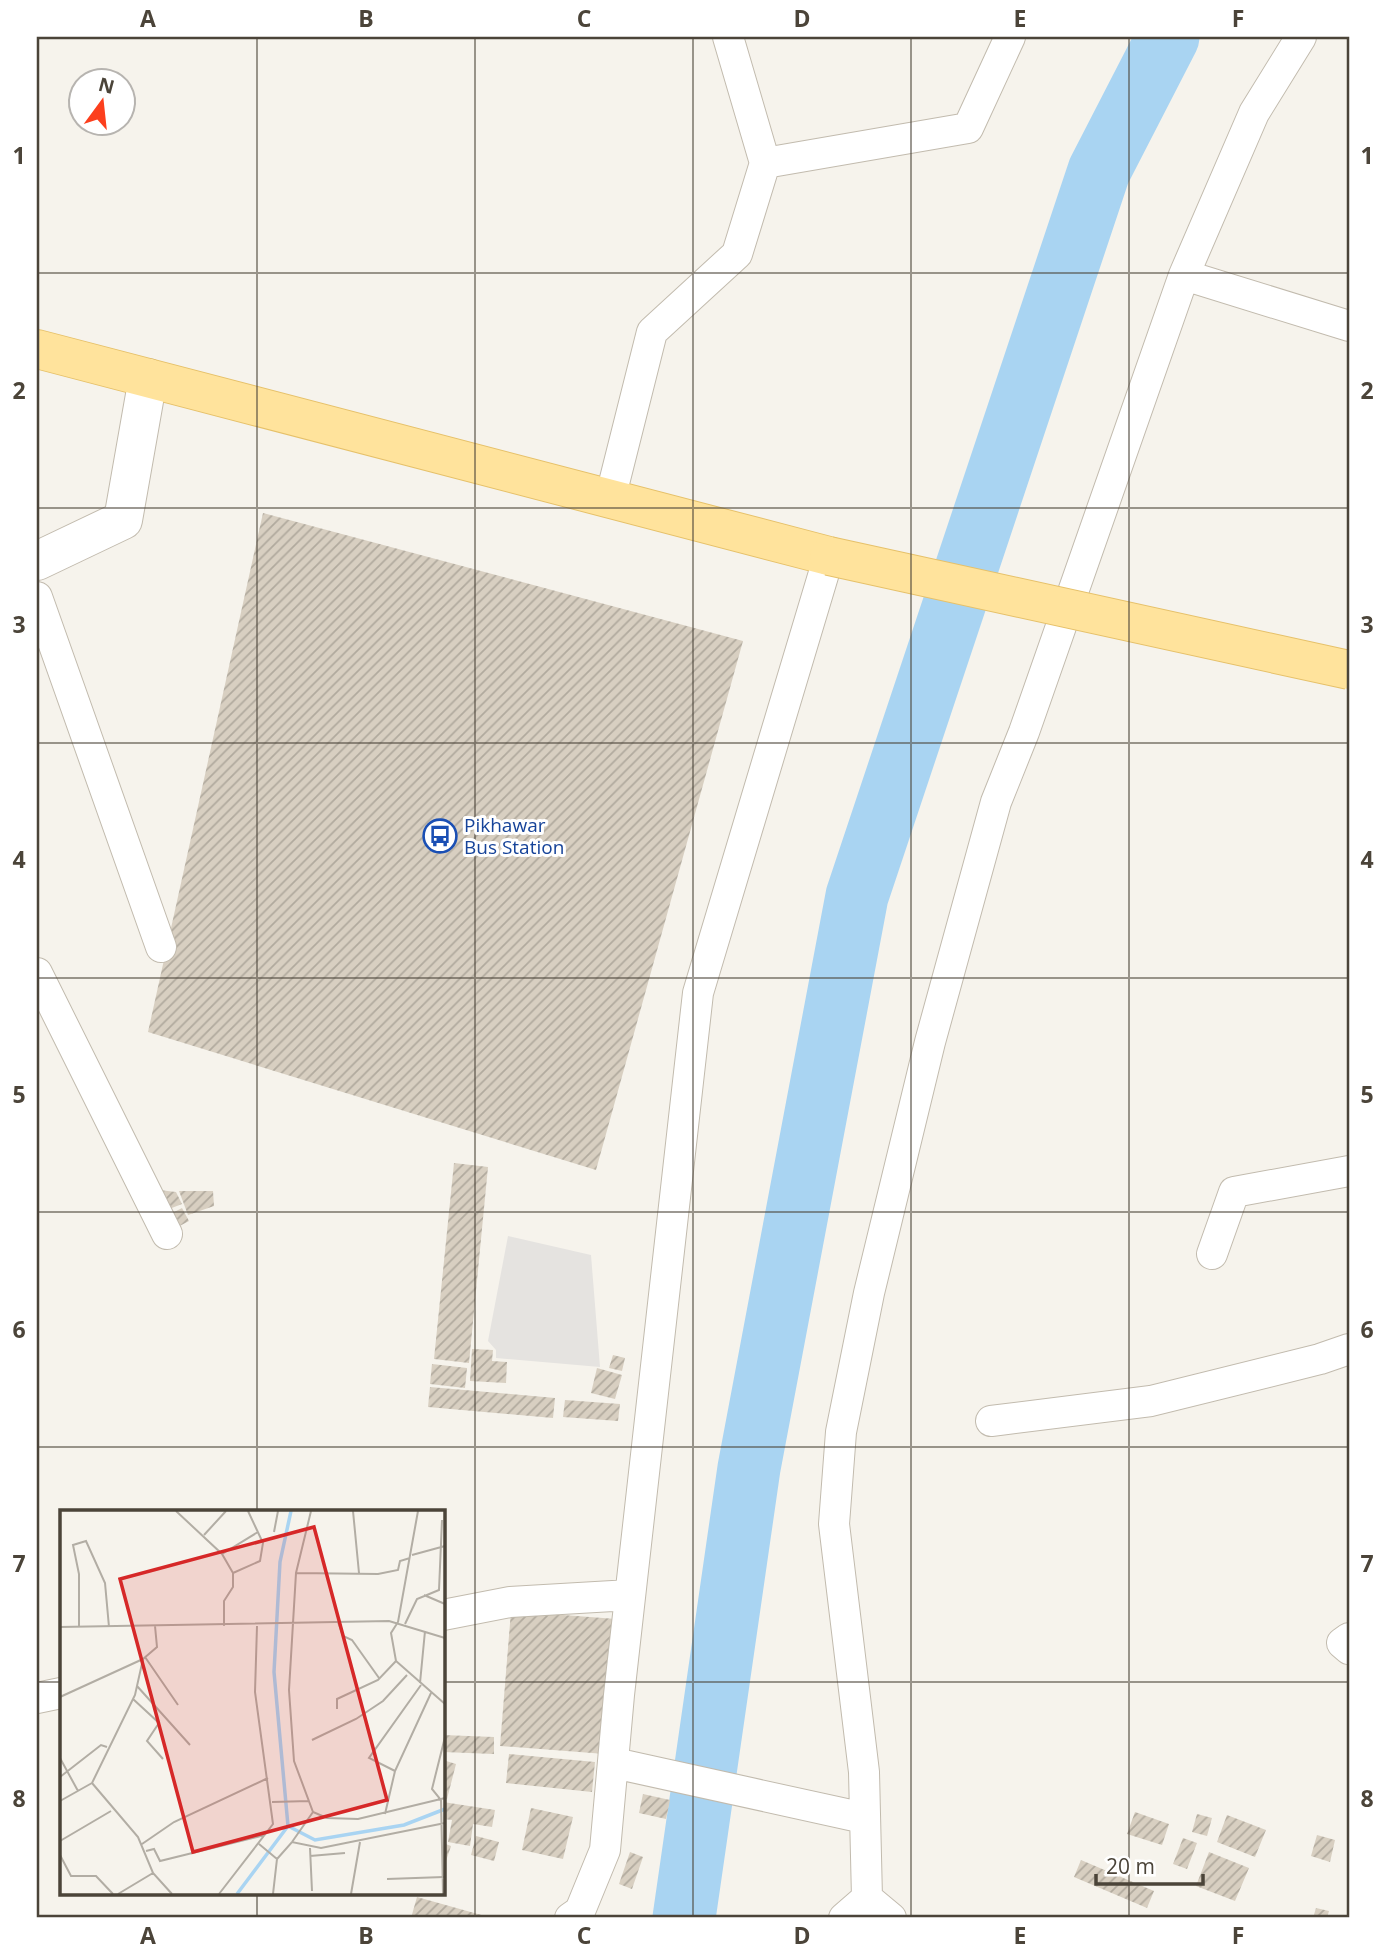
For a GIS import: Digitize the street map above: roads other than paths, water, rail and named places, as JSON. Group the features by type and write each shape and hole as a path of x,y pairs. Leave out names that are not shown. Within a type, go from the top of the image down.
{"main road":[{"path":"37,349 829,556 1349,670"}],"street":[{"path":"610,499 652,332 737,254 765,163 727,37"},
{"path":"765,163 968,128 1010,37"},
{"path":"891,1918 867,1898 855,1816 864,1772 834,1524 841,1432 869,1293 930,1042 996,802 1024,732 1184,275 1254,113 1301,37"},
{"path":"1184,275 1349,326"},
{"path":"37,561 123,520 148,378"},
{"path":"570,1918 580,1911 605,1850 624,1765 619,1695 698,993 829,556"},
{"path":"37,597 161,947"},
{"path":"37,973 167,1234"},
{"path":"1212,1254 1234,1192 1349,1171"},
{"path":"991,1421 1152,1401 1320,1359 1349,1349"},
{"path":"444,1615 510,1601 630,1595"},
{"path":"1349,1638 1342,1643 1349,1649"},
{"path":"37,1698 60,1693"},
{"path":"624,1765 855,1816"},
{"path":"844,1918 867,1898"}],"waterway":[{"path":"684,1918 749,1468 857,896 1099,171 1168,37"}],"place":[{"name":"Pikhawar Bus Station","path":"440,836"}]}
